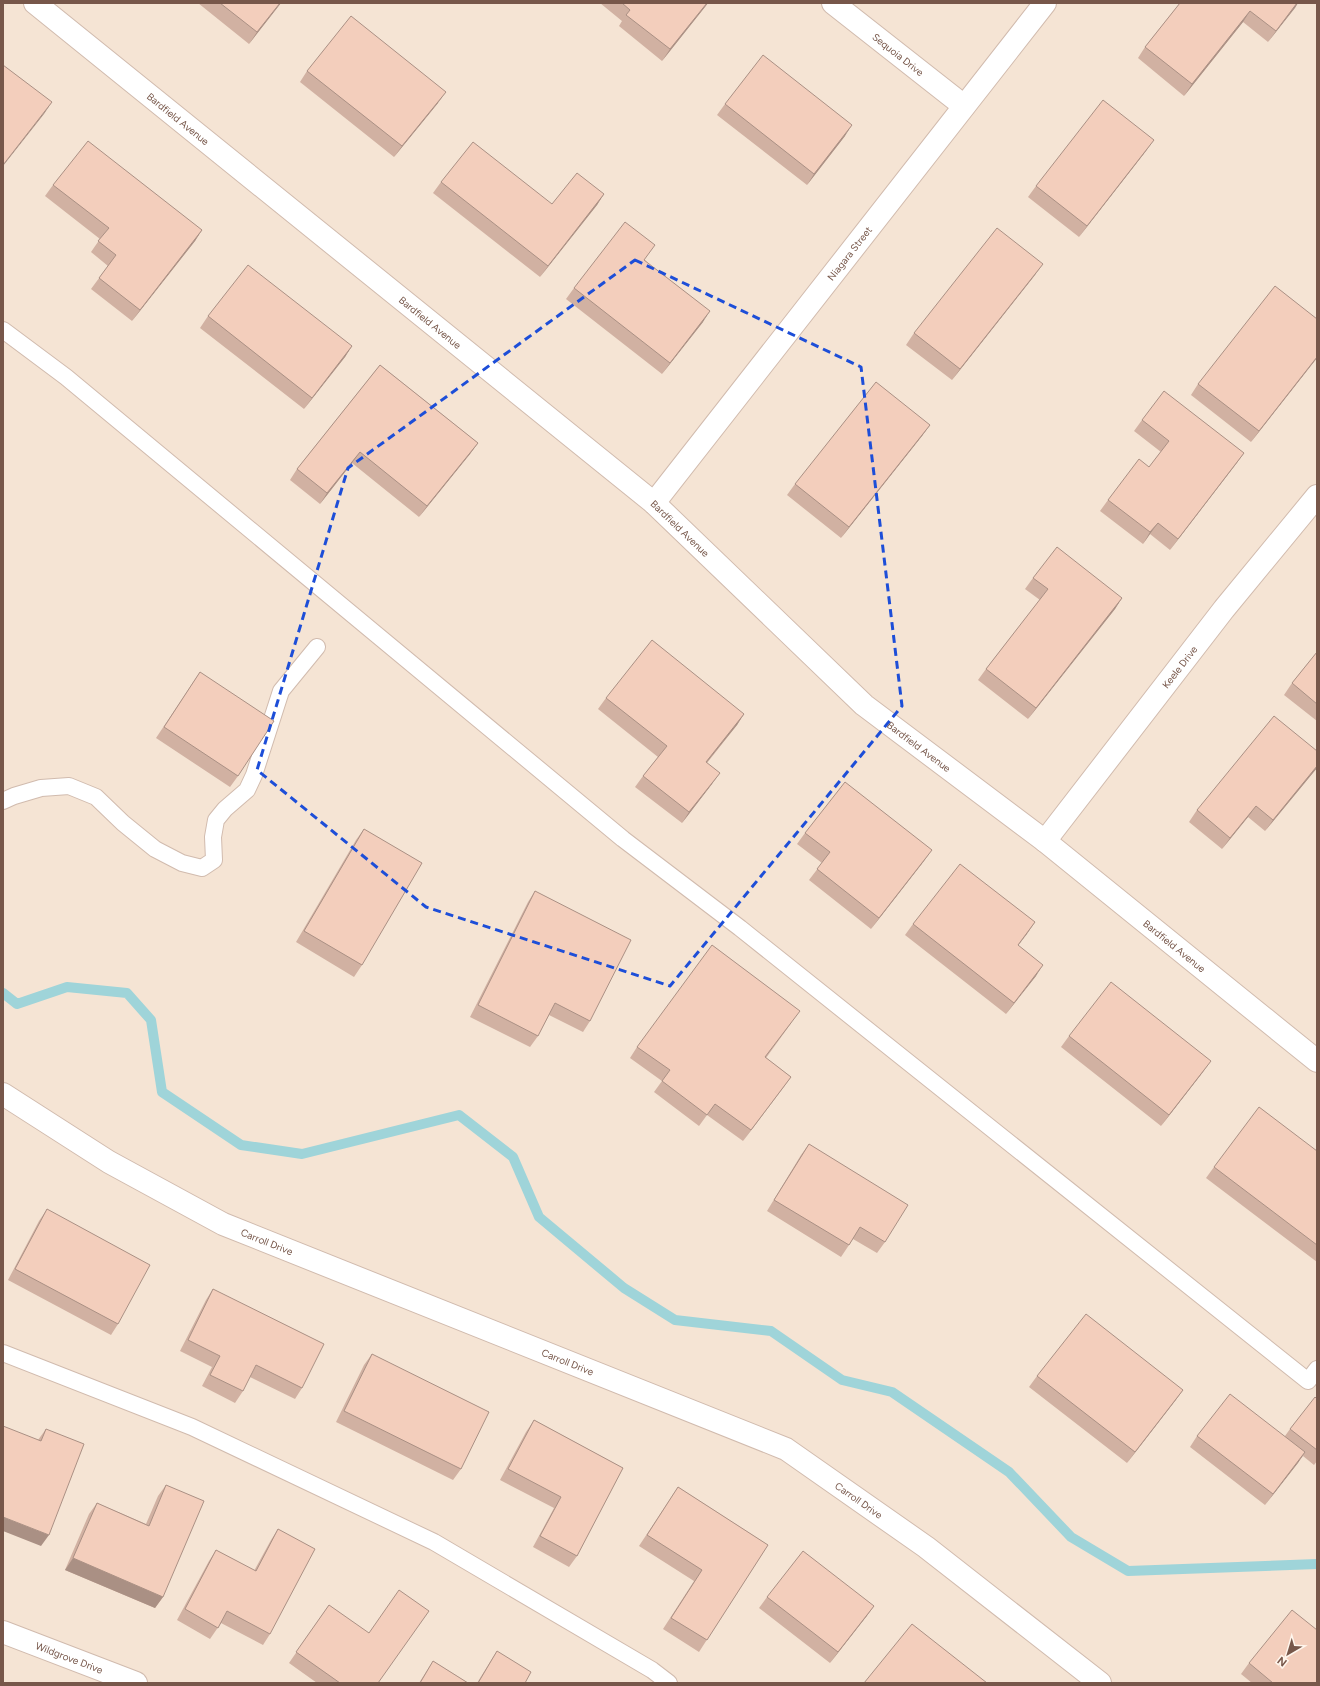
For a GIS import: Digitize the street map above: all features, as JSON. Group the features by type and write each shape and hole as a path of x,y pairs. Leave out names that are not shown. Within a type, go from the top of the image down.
{"street":[{"name":"Bardfield Avenue","path":"35,3 654,503 864,705 1045,841 1317,1061"},
{"name":"Sequoia Drive","path":"833,3 964,106"},
{"name":"Niagara Street","path":"654,503 1045,3"},
{"name":"Keele Drive","path":"1045,841 1224,609 1317,496"},
{"name":"Carroll Drive","path":"3,1094 109,1162 223,1224 786,1449 926,1546 1086,1679"},
{"name":"Wildgrove Drive","path":"3,1632 136,1683"}],"lane":[{"path":"3,330 66,378 624,839 746,933 1308,1381 1317,1369"},
{"path":"3,801 41,788 69,786 96,797 123,823 154,849 182,863 202,868 214,860 213,837 216,820 225,809 247,790 252,780 281,691 317,647"},
{"path":"3,1353 192,1428 434,1542 652,1670 669,1683"}],"highlighted area":[{"path":"635,260 861,367 902,706 670,986 426,907 257,770 348,468"}],"shaded area":[{"path":"3,3 1317,3 1317,1683 3,1683"}],"building":[{"path":"220,3 280,3 257,32"},
{"path":"622,3 707,3 670,49 626,15 630,10"},
{"path":"1180,3 1297,3 1276,31 1250,11 1192,84 1145,47"},
{"path":"351,16 446,92 402,146 307,71"},
{"path":"763,55 852,125 814,174 725,104"},
{"path":"3,65 52,102 3,165"},
{"path":"1103,100 1154,140 1087,226 1036,186"},
{"path":"88,141 202,230 140,310 99,278 116,255 98,241 109,228 53,185"},
{"path":"473,142 552,204 577,173 604,194 548,266 441,182"},
{"path":"625,222 655,245 644,260 710,311 670,363 574,288"},
{"path":"997,228 1043,264 960,369 914,333"},
{"path":"248,265 352,346 312,398 208,316"},
{"path":"1275,286 1317,319 1317,357 1259,431 1198,384"},
{"path":"380,365 478,443 427,506 360,452 327,493 297,469"},
{"path":"876,382 930,425 849,527 795,484"},
{"path":"1164,391 1244,453 1178,539 1158,523 1150,532 1108,500 1139,459 1149,467 1169,441 1142,420"},
{"path":"1057,547 1122,598 1036,708 986,669 1048,589 1033,578"},
{"path":"652,640 744,714 706,762 720,773 689,812 643,776 667,746 606,698"},
{"path":"1317,652 1317,704 1292,683"},
{"path":"200,672 274,721 238,776 164,727"},
{"path":"1274,716 1317,751 1317,766 1273,820 1256,806 1230,838 1197,810"},
{"path":"845,782 932,850 879,918 817,869 830,852 805,833"},
{"path":"364,829 422,863 362,965 304,931"},
{"path":"960,864 1035,922 1018,945 1043,965 1014,1003 913,924"},
{"path":"535,891 631,940 590,1021 555,1003 538,1036 478,1005"},
{"path":"712,945 800,1011 765,1057 791,1077 751,1130 715,1104 707,1115 662,1081 670,1070 637,1047"},
{"path":"1111,982 1211,1061 1169,1115 1069,1036"},
{"path":"1259,1107 1317,1151 1317,1245 1214,1167"},
{"path":"809,1144 908,1205 885,1242 860,1227 849,1245 774,1200"},
{"path":"47,1209 150,1265 118,1324 15,1269"},
{"path":"213,1289 324,1344 302,1388 256,1365 243,1391 210,1375 220,1356 188,1340"},
{"path":"1086,1314 1183,1390 1135,1452 1037,1376"},
{"path":"372,1354 489,1412 461,1469 344,1411"},
{"path":"1230,1394 1305,1452 1273,1494 1197,1436"},
{"path":"1315,1397 1317,1399 1317,1450 1290,1429"},
{"path":"534,1420 623,1468 577,1556 540,1536 561,1497 508,1469"},
{"path":"3,1426 41,1441 46,1429 84,1444 49,1535 3,1517"},
{"path":"166,1485 204,1501 163,1597 73,1558 97,1503 149,1526"},
{"path":"678,1487 768,1545 707,1640 671,1618 702,1570 647,1535"},
{"path":"278,1529 315,1549 270,1634 227,1611 218,1628 185,1609 216,1550 256,1571"},
{"path":"803,1551 874,1606 838,1652 767,1597"},
{"path":"399,1590 429,1611 378,1683 340,1683 296,1652 329,1605 369,1633"},
{"path":"1292,1610 1317,1630 1317,1683 1273,1683 1249,1663"},
{"path":"912,1624 987,1683 864,1683"},
{"path":"497,1651 531,1672 525,1683 478,1683"},
{"path":"433,1661 468,1683 420,1683"}],"waterway":[{"path":"3,993 17,1004 67,987 127,993 151,1020 162,1092 241,1145 302,1154 459,1115 513,1157 539,1217 624,1288 675,1320 771,1331 842,1380 892,1392 1009,1472 1071,1537 1128,1571 1317,1564"}]}
